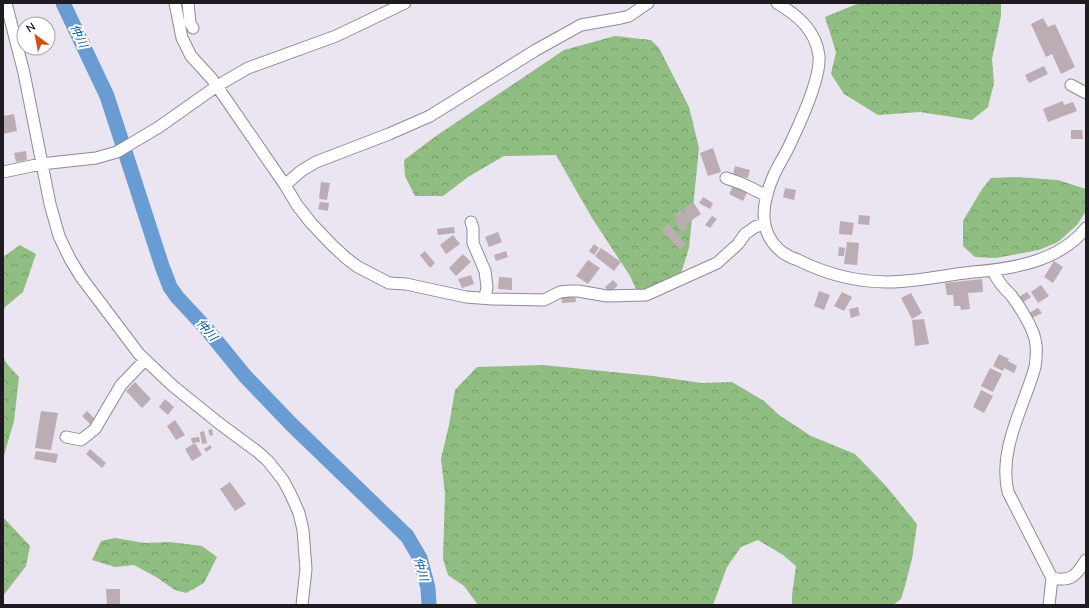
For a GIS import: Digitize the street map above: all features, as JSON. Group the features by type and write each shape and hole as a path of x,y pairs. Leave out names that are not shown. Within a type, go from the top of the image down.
{"street":[{"path":"6,3 24,73 50,204 58,230 70,259 81,277 139,354 173,386 258,452 268,461 284,480 298,513 303,530 306,569 302,605"},
{"path":"175,3 182,38 191,56 217,86 285,184 296,205 332,245 358,267 389,283 406,284 466,296 485,298 544,300 560,292 569,291 607,296 646,295 717,263 738,244 745,234 755,227 764,224"},
{"path":"188,3 190,23 193,28"},
{"path":"3,172 41,164 96,158 117,152 159,127 217,86 237,74 259,63 336,36 405,3"},
{"path":"285,184 301,171 316,162 389,134 430,116 536,50 581,25 621,18 635,12 648,3"},
{"path":"777,3 796,15 808,28 817,47 819,65 812,93 791,142 773,176 764,208 764,224 766,232 782,252 814,268 842,277 862,281 889,282 917,280 1023,265 1057,252 1074,241 1086,228"},
{"path":"1071,85 1086,93"},
{"path":"726,178 743,184 767,196"},
{"path":"471,222 473,228 473,242 485,271 487,287 485,298"},
{"path":"993,270 998,283 1011,296 1024,315 1036,344 1037,356 1035,367 1010,442 1005,465 1005,479 1008,492 1052,578 1049,605"},
{"path":"66,437 82,440 94,429 121,385 146,360"},
{"path":"1052,578 1069,579 1077,573 1086,560"}],"green space":[{"path":"859,3 1001,3 1001,16 992,59 994,83 988,107 972,120 920,112 878,115 844,94 831,74 836,52 825,17"},
{"path":"615,36 651,40 659,48 689,107 699,148 689,248 679,280 652,291 636,289 630,276 592,218 556,155 504,156 468,177 443,196 415,196 405,176 404,160 436,136 564,50"},
{"path":"1017,177 1058,180 1086,189 1086,211 1077,225 1058,242 1039,250 996,258 975,257 963,246 963,221 982,189 991,178"},
{"path":"20,245 36,254 23,292 5,307 3,312 3,257"},
{"path":"3,355 6,363 19,377 14,421 3,459"},
{"path":"543,365 653,376 702,383 732,382 764,401 779,415 811,436 855,454 886,486 917,524 912,559 901,599 893,605 792,605 796,566 783,555 758,540 741,547 727,567 713,605 478,605 464,586 448,575 443,559 445,494 441,459 455,390 477,367"},
{"path":"3,517 30,546 26,566 3,596"},
{"path":"115,538 145,543 170,542 202,546 217,557 204,583 186,593 175,590 156,577 134,565 115,567 92,560 101,541"}],"building":[{"path":"1043,18 1048,27 1055,24 1075,67 1061,74 1052,54 1046,57 1031,24"},
{"path":"1044,66 1048,74 1029,83 1025,75"},
{"path":"1063,101 1064,105 1073,102 1077,111 1048,122 1043,109"},
{"path":"14,114 17,131 3,134 3,116"},
{"path":"1071,130 1082,130 1083,139 1071,139"},
{"path":"713,148 721,172 708,176 700,153"},
{"path":"26,151 27,160 16,162 14,153"},
{"path":"735,166 750,170 748,178 733,174"},
{"path":"321,182 330,183 327,200 319,199"},
{"path":"734,184 748,191 743,201 729,194"},
{"path":"785,188 796,190 794,200 783,197"},
{"path":"703,197 713,203 710,209 699,203"},
{"path":"320,202 329,203 328,211 318,209"},
{"path":"693,202 701,214 686,224 688,228 682,232 675,221 678,219 675,215 681,210 684,214 686,213 683,209"},
{"path":"859,215 870,216 869,225 858,224"},
{"path":"712,216 717,219 710,228 705,225"},
{"path":"840,221 854,223 852,235 839,234"},
{"path":"669,224 686,244 679,249 662,230"},
{"path":"454,227 455,233 438,235 437,229"},
{"path":"498,232 502,242 489,247 485,237"},
{"path":"453,235 460,244 446,254 440,245"},
{"path":"847,242 859,243 857,265 844,264"},
{"path":"594,244 599,248 594,255 589,251"},
{"path":"839,247 845,248 844,256 838,256"},
{"path":"601,248 621,262 614,271 595,256"},
{"path":"425,251 435,263 430,268 420,255"},
{"path":"506,251 508,257 496,261 494,255"},
{"path":"463,254 471,262 456,276 449,268"},
{"path":"588,260 600,268 588,284 576,276"},
{"path":"1054,261 1063,267 1053,283 1044,277"},
{"path":"471,275 474,284 462,288 458,279"},
{"path":"499,277 512,278 512,290 498,289"},
{"path":"982,279 983,292 968,293 970,309 961,310 960,306 954,306 953,295 947,295 945,283"},
{"path":"613,280 618,285 610,293 605,287"},
{"path":"1041,285 1049,296 1038,303 1031,292"},
{"path":"819,291 830,295 824,310 814,306"},
{"path":"842,292 852,297 844,311 834,306"},
{"path":"1027,292 1031,297 1022,303 1019,297"},
{"path":"575,293 576,302 562,303 561,295"},
{"path":"911,293 922,313 912,319 901,298"},
{"path":"858,307 860,315 851,318 849,309"},
{"path":"1038,308 1042,313 1032,318 1029,313"},
{"path":"924,319 929,344 915,346 912,320"},
{"path":"999,354 1009,359 1008,361 1017,366 1014,373 1004,368 1003,371 993,366"},
{"path":"990,368 1002,374 993,392 981,386"},
{"path":"135,382 151,399 142,408 126,391"},
{"path":"981,390 993,396 984,413 973,407"},
{"path":"165,399 174,407 168,415 159,407"},
{"path":"41,411 58,413 51,450 35,448"},
{"path":"87,411 96,420 91,425 82,416"},
{"path":"175,420 185,435 176,440 167,426"},
{"path":"212,429 213,435 210,436 208,430"},
{"path":"204,431 207,443 202,444 200,432"},
{"path":"199,437 200,442 192,443 191,438"},
{"path":"195,443 202,455 192,461 185,449"},
{"path":"210,445 212,448 206,452 204,449"},
{"path":"90,449 106,463 102,468 86,454"},
{"path":"36,451 58,454 56,463 34,459"},
{"path":"230,482 246,504 235,511 220,489"},
{"path":"106,589 120,589 120,605 107,605"}],"waterway":[{"name":"仲川","path":"63,3 107,96 170,287 245,376 292,425 407,536 420,558 428,588 429,605"}]}
